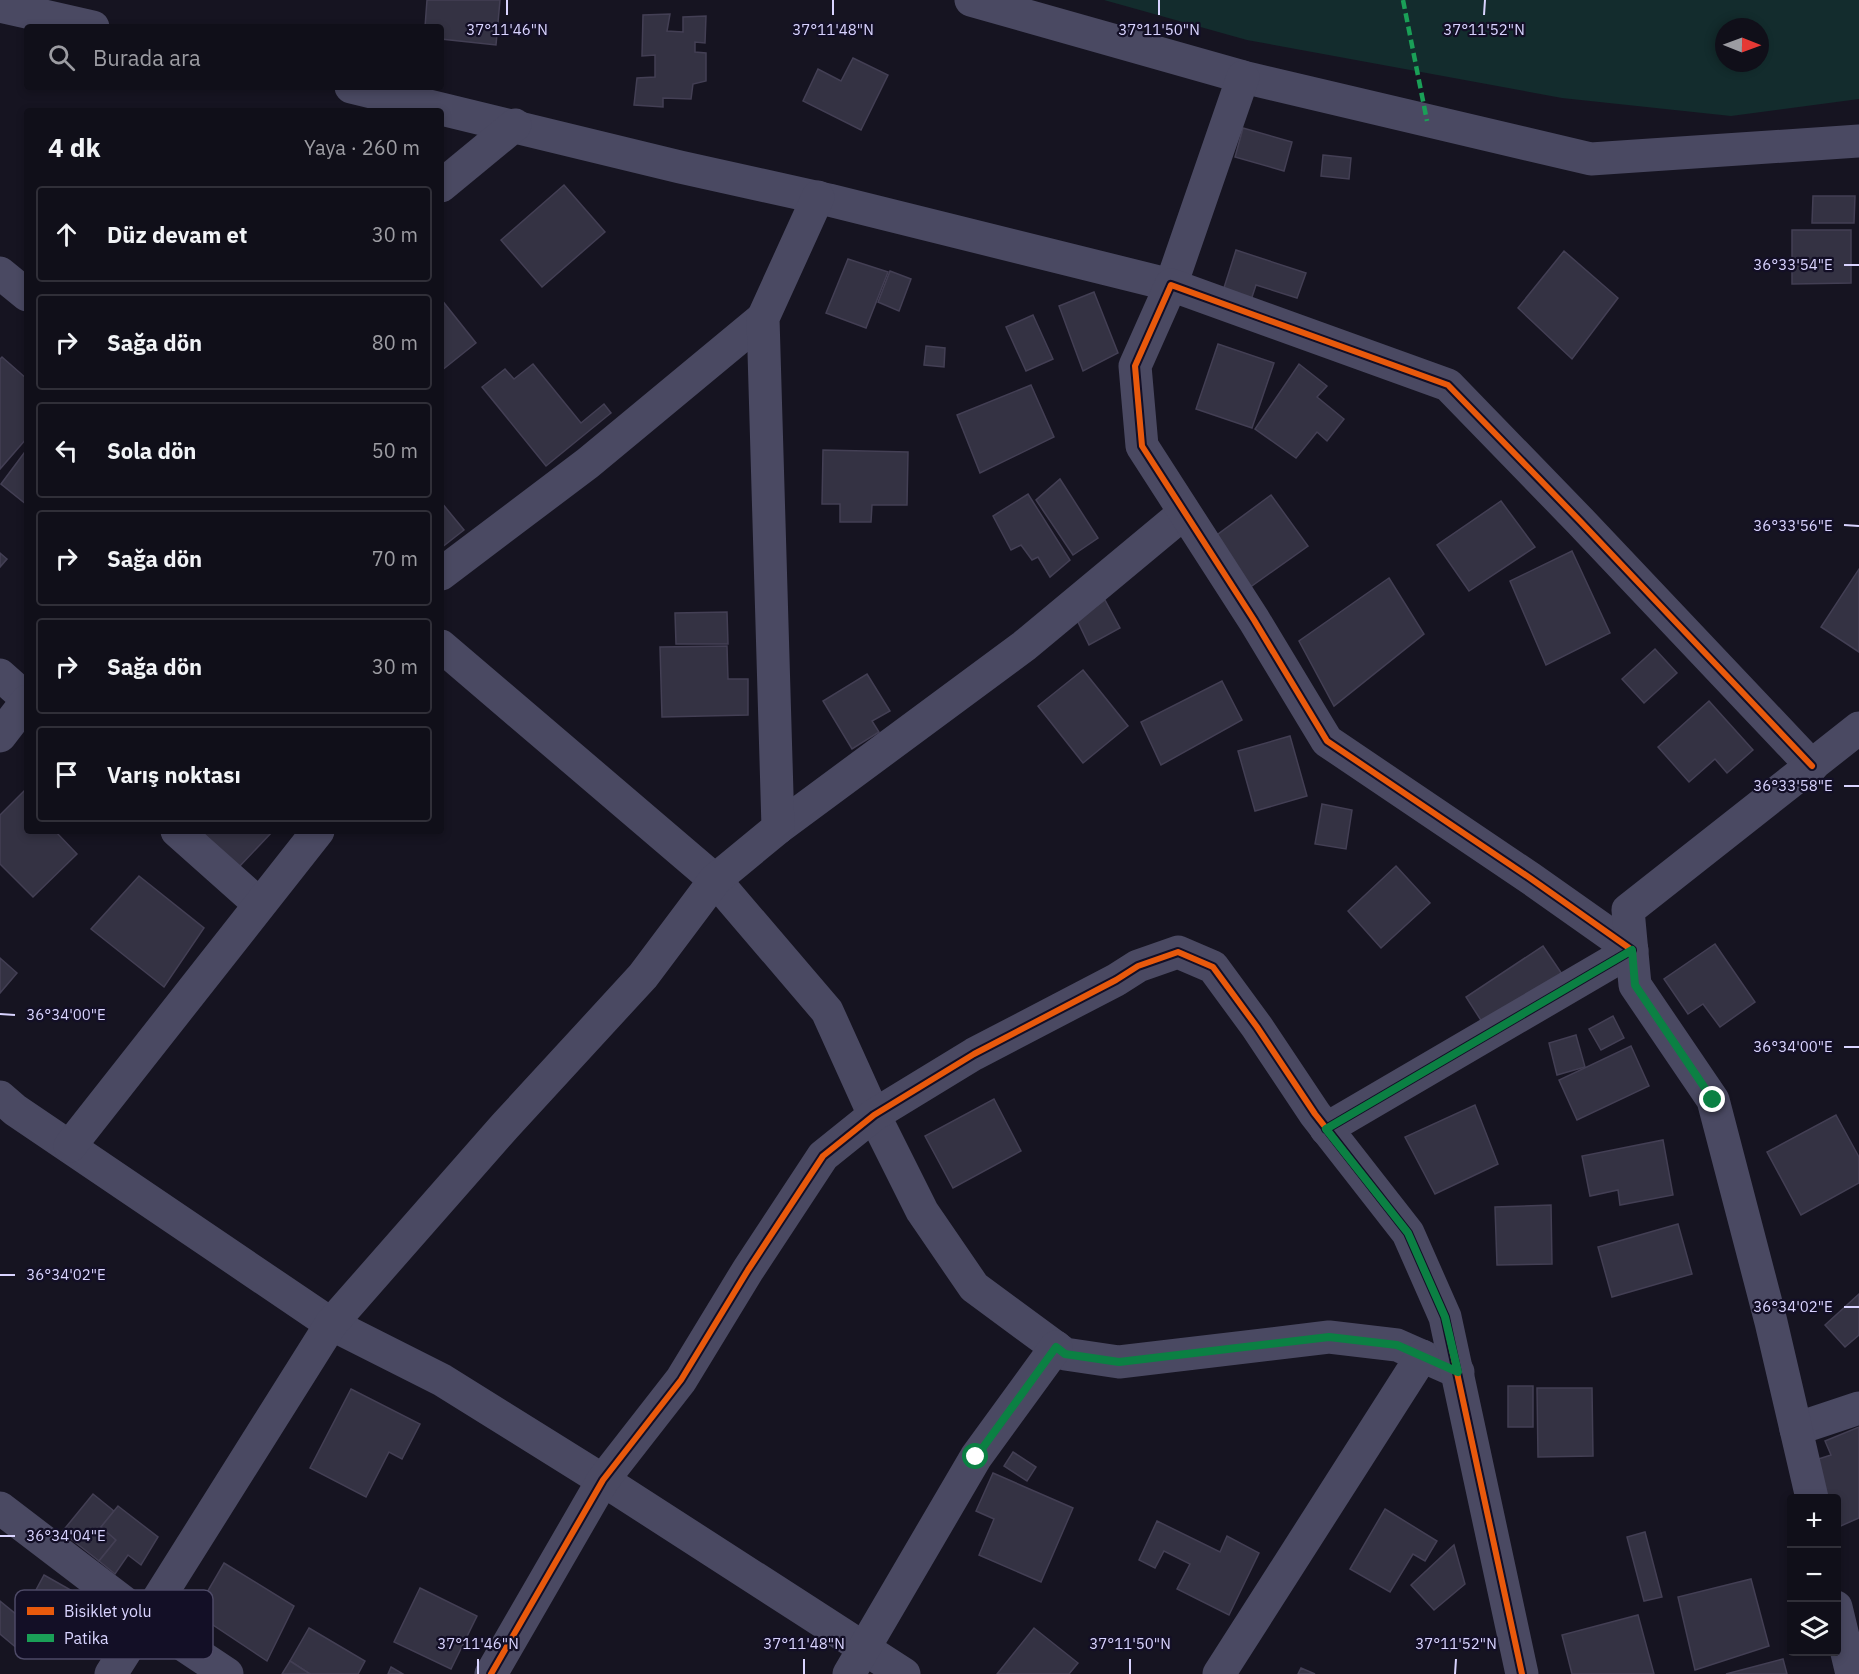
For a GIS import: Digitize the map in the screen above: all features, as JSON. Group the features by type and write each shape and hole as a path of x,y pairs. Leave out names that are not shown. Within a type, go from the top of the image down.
{"street":[{"path":"971,0 1243,77 1591,159 1859,141"},
{"path":"0,6 80,24"},
{"path":"1243,77 1171,285 1135,366 1142,446 1254,620 1327,741 1632,950"},
{"path":"364,90 442,108"},
{"path":"444,109 680,167 818,197 1171,285 1448,386 1580,521 1812,766"},
{"path":"444,184 515,125"},
{"path":"444,572 588,463 763,318 818,197"},
{"path":"0,273 24,292"},
{"path":"763,318 778,828"},
{"path":"165,1590 331,1324 505,1126 643,976 715,880 778,828 1024,646 1184,513"},
{"path":"446,661 715,880 827,1011 874,1115 922,1211 974,1287 1065,1354 1119,1362 1329,1337 1397,1345 1458,1372"},
{"path":"0,675 24,697"},
{"path":"0,736 24,704"},
{"path":"1811,1494 1771,1322 1713,1100 1635,985 1628,910 1859,728"},
{"path":"180,834 259,904"},
{"path":"70,1146 316,834"},
{"path":"1326,1129 1632,950"},
{"path":"491,1674 603,1480 681,1380 748,1270 823,1156 874,1115 974,1054 1116,980 1138,966 1178,952 1213,967 1326,1129 1408,1233 1445,1317 1522,1674"},
{"path":"0,1097 15,1110 331,1324 442,1380 603,1480 856,1661 904,1674"},
{"path":"856,1661 976,1457 1056,1347"},
{"path":"1219,1674 1422,1356"},
{"path":"1796,1429 1859,1408"},
{"path":"0,1508 109,1590"},
{"path":"1841,1628 1852,1674"},
{"path":"111,1674 121,1659"},
{"path":"205,1659 227,1674"}],"green space":[{"path":"1104,0 1859,0 1859,99 1731,116 1562,98 1247,40"}],"building":[{"path":"427,0 500,0 496,45 444,39 444,24 425,24"},
{"path":"670,14 667,31 683,32 683,17 706,16 705,43 695,42 695,52 706,53 706,81 693,84 691,99 663,98 663,107 634,105 637,78 655,77 655,55 642,56 643,15"},
{"path":"853,58 888,75 861,130 803,101 818,69 841,81"},
{"path":"1243,128 1292,142 1284,171 1235,157"},
{"path":"1323,155 1351,158 1349,179 1321,176"},
{"path":"564,185 605,232 542,287 501,240"},
{"path":"1813,196 1855,196 1854,223 1812,223"},
{"path":"1792,230 1851,230 1851,283 1792,284"},
{"path":"1236,250 1306,273 1297,298 1256,285 1250,303 1222,294"},
{"path":"1564,251 1618,298 1572,359 1518,308"},
{"path":"848,259 888,272 866,328 826,313"},
{"path":"890,271 911,279 899,311 878,302"},
{"path":"1094,292 1118,353 1083,371 1059,306"},
{"path":"444,303 476,343 444,369"},
{"path":"1033,315 1053,359 1026,371 1006,327"},
{"path":"1218,344 1274,363 1252,428 1196,409"},
{"path":"926,346 945,348 944,367 924,365"},
{"path":"2,357 24,376 24,441 0,469 0,359"},
{"path":"533,364 581,423 604,404 611,413 546,466 482,387 505,369 514,379"},
{"path":"1299,364 1327,386 1317,397 1344,419 1327,441 1317,432 1296,458 1255,429"},
{"path":"1031,385 1054,437 980,473 957,415"},
{"path":"823,450 908,452 907,505 872,505 871,522 840,522 840,504 822,504"},
{"path":"24,453 24,503 1,484"},
{"path":"1060,479 1098,538 1073,555 1036,500"},
{"path":"1028,494 1070,560 1050,577 1038,557 1032,560 1021,545 1011,550 993,516"},
{"path":"1271,495 1308,546 1242,593 1206,543"},
{"path":"1501,501 1535,547 1469,591 1437,545"},
{"path":"444,506 464,530 444,546"},
{"path":"1572,551 1610,633 1546,665 1510,581"},
{"path":"0,553 7,559 0,567"},
{"path":"1859,569 1859,652 1821,627"},
{"path":"1389,578 1424,634 1334,706 1299,641"},
{"path":"1105,600 1120,628 1089,645 1077,620"},
{"path":"727,612 728,644 676,644 675,613"},
{"path":"727,646 728,679 748,679 748,715 662,717 660,647"},
{"path":"1655,649 1677,673 1644,703 1622,679"},
{"path":"1083,670 1128,726 1083,763 1038,706"},
{"path":"867,674 890,711 872,721 879,732 852,749 823,701"},
{"path":"1222,681 1242,720 1161,765 1141,722"},
{"path":"1709,701 1753,750 1727,773 1715,759 1689,782 1658,747"},
{"path":"1290,736 1307,796 1255,811 1238,751"},
{"path":"24,791 24,834 58,834 77,854 33,897 0,864 0,815"},
{"path":"1322,804 1352,810 1346,849 1315,844"},
{"path":"204,834 270,834 239,867"},
{"path":"1396,866 1430,903 1381,948 1348,911"},
{"path":"139,876 204,928 164,987 91,929"},
{"path":"1715,944 1755,1002 1720,1027 1703,1004 1688,1014 1664,979"},
{"path":"1543,946 1562,974 1484,1025 1466,997"},
{"path":"0,958 17,973 0,993"},
{"path":"1613,1016 1624,1038 1601,1050 1589,1029"},
{"path":"1576,1035 1585,1067 1557,1075 1549,1043"},
{"path":"1631,1046 1649,1086 1577,1120 1559,1080"},
{"path":"994,1099 1021,1151 953,1188 925,1136"},
{"path":"1475,1105 1498,1164 1435,1194 1405,1137"},
{"path":"1836,1115 1859,1157 1859,1183 1801,1215 1767,1152"},
{"path":"1663,1140 1673,1195 1620,1205 1618,1190 1590,1196 1582,1156"},
{"path":"1551,1205 1552,1264 1497,1265 1495,1207"},
{"path":"1678,1224 1692,1274 1612,1297 1598,1247"},
{"path":"1859,1294 1859,1335 1845,1347 1825,1325"},
{"path":"1508,1386 1533,1386 1533,1427 1508,1427"},
{"path":"1537,1388 1592,1388 1593,1456 1538,1457"},
{"path":"351,1389 420,1424 402,1459 389,1452 366,1497 310,1468"},
{"path":"1859,1427 1859,1518 1841,1526 1841,1494 1819,1494 1809,1462 1831,1455 1825,1441"},
{"path":"1013,1452 1036,1467 1027,1481 1004,1466"},
{"path":"993,1473 1073,1508 1041,1582 979,1555 994,1519 976,1511"},
{"path":"93,1494 114,1511 101,1527 116,1540 99,1561 62,1532"},
{"path":"118,1506 158,1537 141,1565 128,1555 115,1574 99,1561 116,1540 101,1527"},
{"path":"1385,1509 1437,1541 1425,1561 1413,1554 1390,1592 1350,1569"},
{"path":"1157,1521 1220,1552 1227,1536 1259,1553 1229,1615 1177,1589 1190,1564 1164,1551 1155,1568 1139,1560"},
{"path":"1645,1532 1662,1597 1644,1601 1627,1537"},
{"path":"1454,1545 1465,1584 1434,1610 1411,1585"},
{"path":"224,1563 294,1606 267,1661 213,1625 213,1590 208,1590"},
{"path":"44,1575 71,1590 36,1590"},
{"path":"1751,1579 1769,1646 1695,1670 1678,1597"},
{"path":"420,1588 477,1616 451,1669 394,1642"},
{"path":"0,1601 15,1613 15,1647 0,1634"},
{"path":"1638,1615 1654,1674 1572,1674 1562,1635"},
{"path":"309,1628 365,1661 358,1674 310,1674 290,1661"},
{"path":"1034,1628 1078,1663 1069,1674 997,1674"},
{"path":"1783,1659 1787,1674 1726,1674"},
{"path":"290,1661 310,1674 282,1674"},
{"path":"391,1667 403,1674 388,1674"},
{"path":"1301,1668 1315,1674 1298,1674"}],"marked path":[{"path":"1403,0 1427,121"}],"cycle path":[{"path":"1326,1129 1632,950 1327,741 1254,620 1142,446 1135,366 1171,285 1448,385 1812,766"},
{"path":"491,1674 603,1480 681,1380 748,1270 823,1156 874,1115 974,1054 1116,980 1138,966 1178,952 1213,967 1257,1027 1315,1114 1408,1233 1445,1317 1522,1674"}],"route":[{"path":"976,1457 1056,1347 1065,1354 1119,1362 1329,1337 1397,1345 1458,1372 1445,1317 1408,1233 1326,1129 1632,950 1635,985 1713,1100"}]}
